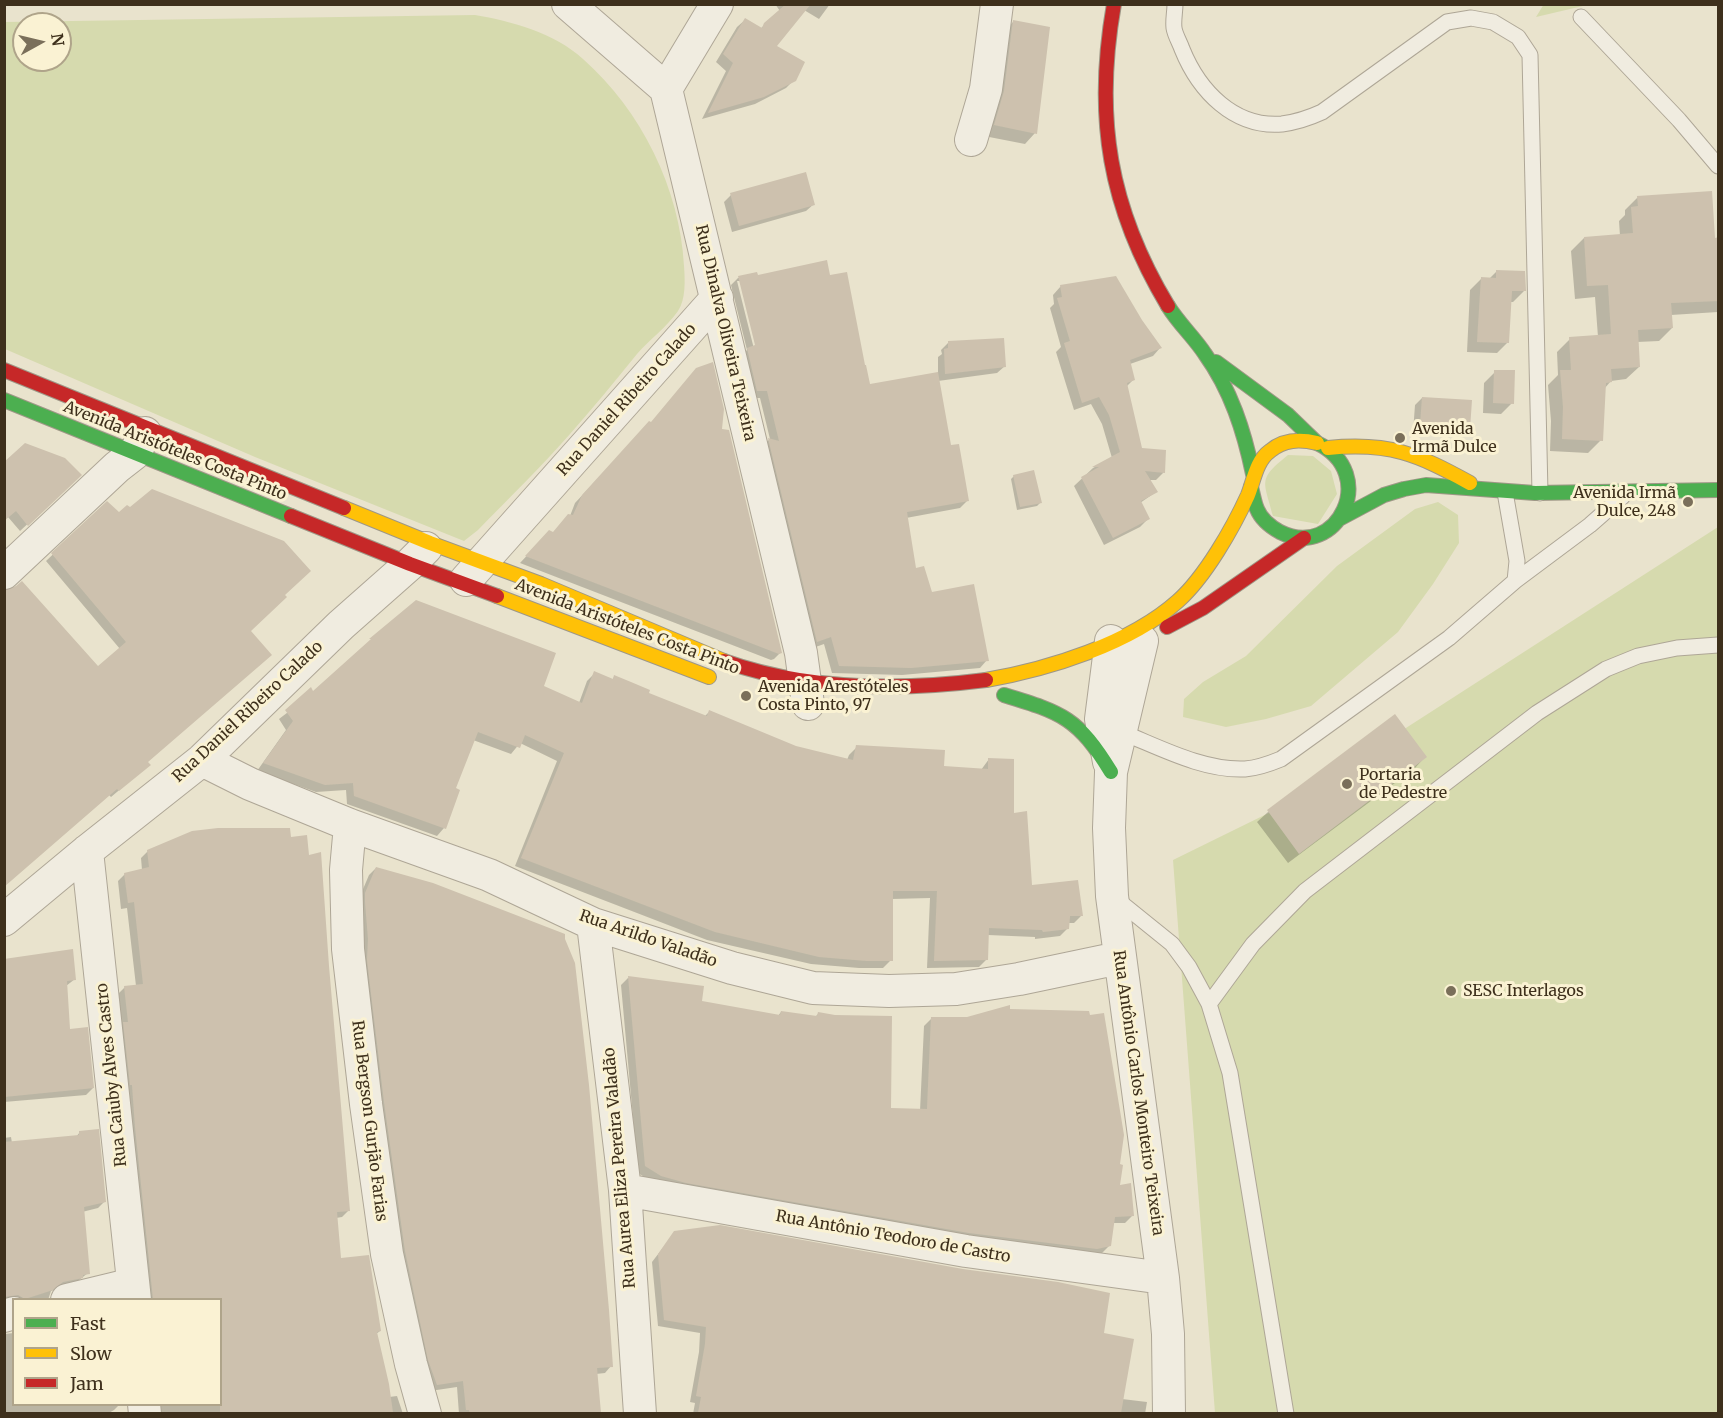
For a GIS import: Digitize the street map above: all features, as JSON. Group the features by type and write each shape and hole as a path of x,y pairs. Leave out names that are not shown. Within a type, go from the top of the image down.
{"main road":[{"path":"1114,4 1108,33 1104,89 1110,151 1122,208 1149,273 1175,317 1205,353 1230,393 1240,419 1252,481 1252,501 1258,513 1266,524 1290,537 1304,538 1330,529 1346,508 1349,495 1349,481 1338,457 1205,353"},
{"name":"Avenida Aristóteles Costa Pinto","path":"4,370 141,441 420,554 764,673 808,698 862,687 912,686 1002,678 1054,664 1106,654 1142,641 1203,608 1304,538"},
{"name":"Avenida Aristóteles Costa Pinto","path":"4,400 141,441 420,554 474,571 727,684"},
{"path":"1252,481 1259,462 1267,452 1290,440 1303,439 1322,445 1361,445 1405,452 1429,461 1480,488"},
{"name":"Avenida Aristóteles Costa Pinto","path":"1106,654 1169,609 1190,590 1229,529 1252,481"},
{"path":"1339,519 1382,496 1414,486 1444,485 1505,492 1540,493 1719,490"},
{"path":"1036,688 999,696 1052,709 1070,719 1088,736 1111,772"}],"street":[{"path":"568,4 666,89 717,4"},
{"path":"971,140 986,88 997,4"},
{"name":"Rua Dinalva Oliveira Teixeira","path":"666,89 801,653 808,698"},
{"name":"Rua Daniel Ribeiro Calado","path":"474,571 717,298"},
{"path":"4,573 117,467 141,441"},
{"name":"Rua Daniel Ribeiro Calado","path":"4,920 202,760 341,626 420,554"},
{"name":"Rua Antônio Carlos Monteiro Teixeira","path":"1142,641 1111,772 1109,828 1112,896 1119,958 1163,1278 1168,1334 1169,1413"},
{"name":"Rua Antônio Carlos Monteiro Teixeira","path":"1106,654 1101,719 1111,772"},
{"name":"Rua Arildo Valadão","path":"202,760 250,784 350,825 489,875 593,924 732,968 813,988 889,991 956,989 1019,979 1119,958"},
{"name":"Rua Bergson Gurjão Farias","path":"350,825 346,870 348,949 366,1104 387,1254 411,1364 425,1413"},
{"name":"Rua Caiuby Alves Castro","path":"87,851 134,1292"},
{"name":"Rua Aurea Eliza Pereira Valadão","path":"593,924 625,1190 640,1413"},
{"name":"Rua Antônio Teodoro de Castro","path":"625,1190 966,1251 1163,1278"},
{"path":"77,1298 134,1292"}],"lane":[{"path":"1175,4 1174,28 1188,65 1205,90 1224,108 1242,118 1261,123 1280,124 1300,121 1322,112 1447,22 1471,18 1493,22 1518,36 1530,55 1540,493"},
{"path":"1581,18 1679,120 1719,166"},
{"path":"1505,492 1517,561 1515,581"},
{"path":"1120,732 1181,756 1218,767 1245,769 1263,766 1281,759 1449,638 1515,581 1590,525 1626,493"},
{"path":"1209,1004 1253,944 1305,891 1537,713 1606,669 1638,657 1677,648 1719,645"},
{"path":"1112,896 1172,944 1189,967 1209,1004 1230,1073 1286,1413"}],"green space":[{"path":"1544,4 1587,4 1587,5 1536,17"},
{"path":"475,15 518,25 546,35 572,50 604,79 623,102 654,153 666,180 681,237 684,295 681,306 674,317 637,354 559,446 478,530 464,541 255,457 5,349 5,22 12,22 12,72 72,72 72,21"},
{"path":"1288,455 1313,456 1331,471 1337,494 1318,524 1273,516 1267,495 1267,476"},
{"path":"1438,502 1458,515 1459,543 1398,632 1311,706 1266,719 1226,727 1183,717 1184,699 1203,682 1246,656 1337,566 1415,509"},
{"name":"SESC Interlagos","path":"1718,527 1718,1413 1215,1413 1173,860 1291,802"}],"building":[{"path":"786,4 811,4 777,46 805,62 796,81 764,97 708,113 733,63 723,54 745,18 762,28 764,23"},
{"path":"1013,20 1050,27 1037,134 994,125 1004,91"},
{"path":"806,172 815,205 739,226 730,193"},
{"path":"1712,191 1715,238 1719,237 1719,301 1671,303 1673,328 1638,330 1640,367 1611,369 1612,382 1606,383 1603,441 1562,439 1563,407 1560,370 1571,370 1569,337 1611,334 1608,285 1587,286 1584,237 1633,233 1631,207 1638,206 1637,196"},
{"path":"827,260 830,275 847,272 870,384 938,372 951,445 959,444 969,501 907,512 916,568 924,566 932,592 974,584 989,661 911,668 839,666 831,637 817,642 768,438 779,441 767,391 757,391 747,348 755,345 738,276 757,272 758,275"},
{"path":"1496,270 1525,271 1526,291 1512,291 1509,343 1477,342 1481,277 1496,278"},
{"path":"1116,276 1162,348 1130,360 1135,380 1127,383 1142,448 1166,450 1165,473 1145,471 1158,492 1141,501 1150,519 1113,538 1081,477 1099,467 1092,467 1120,452 1109,415 1099,397 1082,403 1064,343 1070,341 1057,298 1062,297 1060,285"},
{"path":"1004,338 1006,367 945,374 944,349 948,348 948,341"},
{"path":"713,362 724,409 722,429 729,430 782,653 779,654 525,556 549,530 553,532 568,514 573,515 582,495 649,421 651,422 696,368"},
{"path":"1494,370 1515,370 1514,404 1493,403"},
{"path":"1422,397 1472,400 1470,429 1420,425"},
{"path":"25,443 65,458 82,475 28,526 16,511 4,521 4,462"},
{"path":"1034,470 1042,503 1020,507 1013,475"},
{"path":"152,489 284,541 311,571 251,631 272,655 148,762 151,765 119,791 117,789 4,887 4,590 22,581 98,666 126,642 51,553 107,501 119,512 127,505 130,507"},
{"path":"416,600 556,653 544,686 582,703 594,671 613,679 614,675 650,690 649,693 707,716 709,710 796,746 853,760 856,745 945,750 944,766 988,769 988,758 1014,759 1014,813 1027,811 1032,885 1078,880 1083,916 1070,916 1069,929 1043,932 1042,930 989,928 988,960 934,961 937,891 893,891 893,961 819,957 715,932 521,858 564,753 525,735 520,748 478,732 456,788 460,790 446,829 354,796 353,783 325,785 263,763 293,721 285,710 311,687 313,691 371,639 369,639"},
{"name":"Portaria de Pedestre","path":"1395,714 1427,757 1299,854 1267,810"},
{"path":"218,828 290,828 291,837 307,835 309,855 321,852 350,1211 337,1212 341,1258 369,1255 381,1331 377,1332 393,1413 220,1413 220,1406 222,1406 222,1298 153,1298 132,1085 130,1085 123,1022 128,1022 124,986 143,984 134,902 128,903 124,873 149,867 147,850 192,831"},
{"path":"376,867 433,883 565,934 575,963 589,1085 609,1310 613,1367 597,1368 601,1413 470,1413 466,1410 463,1381 437,1385 428,1360 405,1251 367,960 365,893"},
{"path":"73,949 76,980 67,981 70,1029 88,1027 94,1088 4,1097 4,959"},
{"path":"628,976 704,986 702,1001 780,1015 781,1011 817,1016 818,1012 835,1015 892,1016 891,1108 927,1109 931,1017 967,1017 1010,1005 1010,1009 1089,1011 1090,1015 1104,1013 1124,1135 1120,1185 1131,1183 1134,1216 1115,1217 1111,1246 1097,1249 969,1233 686,1183 661,1176 645,1166"},
{"path":"99,1129 106,1202 84,1207 90,1274 83,1275 83,1278 63,1282 53,1290 28,1298 18,1295 4,1297 4,1142 79,1135 79,1131"},
{"path":"720,1225 963,1269 1058,1282 1110,1293 1104,1333 1134,1339 1121,1413 698,1413 701,1397 696,1396 706,1327 664,1320 658,1254 674,1231"}],"traffic: fast":[{"path":"1168,306 1201,348 1222,382 1241,427 1253,474"},
{"path":"1216,362 1288,415 1316,442"},
{"path":"4,400 291,516"},
{"path":"1251,487 1259,513 1273,528 1301,538 1319,535 1334,524 1344,510 1348,492 1346,474 1336,457 1317,443"},
{"path":"1339,519 1384,495 1426,485 1535,493 1718,490"},
{"path":"1004,695 1041,707 1067,720 1089,740 1111,772"}],"traffic: slow":[{"path":"986,680 1062,662 1113,642 1159,616 1188,591 1218,551 1242,508 1258,465 1265,455 1275,447 1287,442 1317,443"},
{"path":"1328,448 1369,447 1402,452 1434,464 1470,483"},
{"path":"344,508 541,584 724,661"},
{"path":"497,596 709,677"}],"traffic: jam":[{"path":"1114,4 1108,45 1106,85 1111,161 1132,233 1148,270 1168,306"},
{"path":"4,370 344,508"},
{"path":"291,516 497,596"},
{"path":"1167,627 1203,608 1304,538"},
{"path":"724,661 788,678 854,686 920,686 986,680"}],"place":[{"name":"Avenida Irmã Dulce","path":"1400,438"},
{"name":"Avenida Irmã Dulce, 248","path":"1688,502"},
{"name":"Avenida Arestóteles Costa Pinto, 97","path":"746,696"},
{"name":"Portaria de Pedestre","path":"1347,784"},
{"name":"SESC Interlagos","path":"1451,991"}]}
